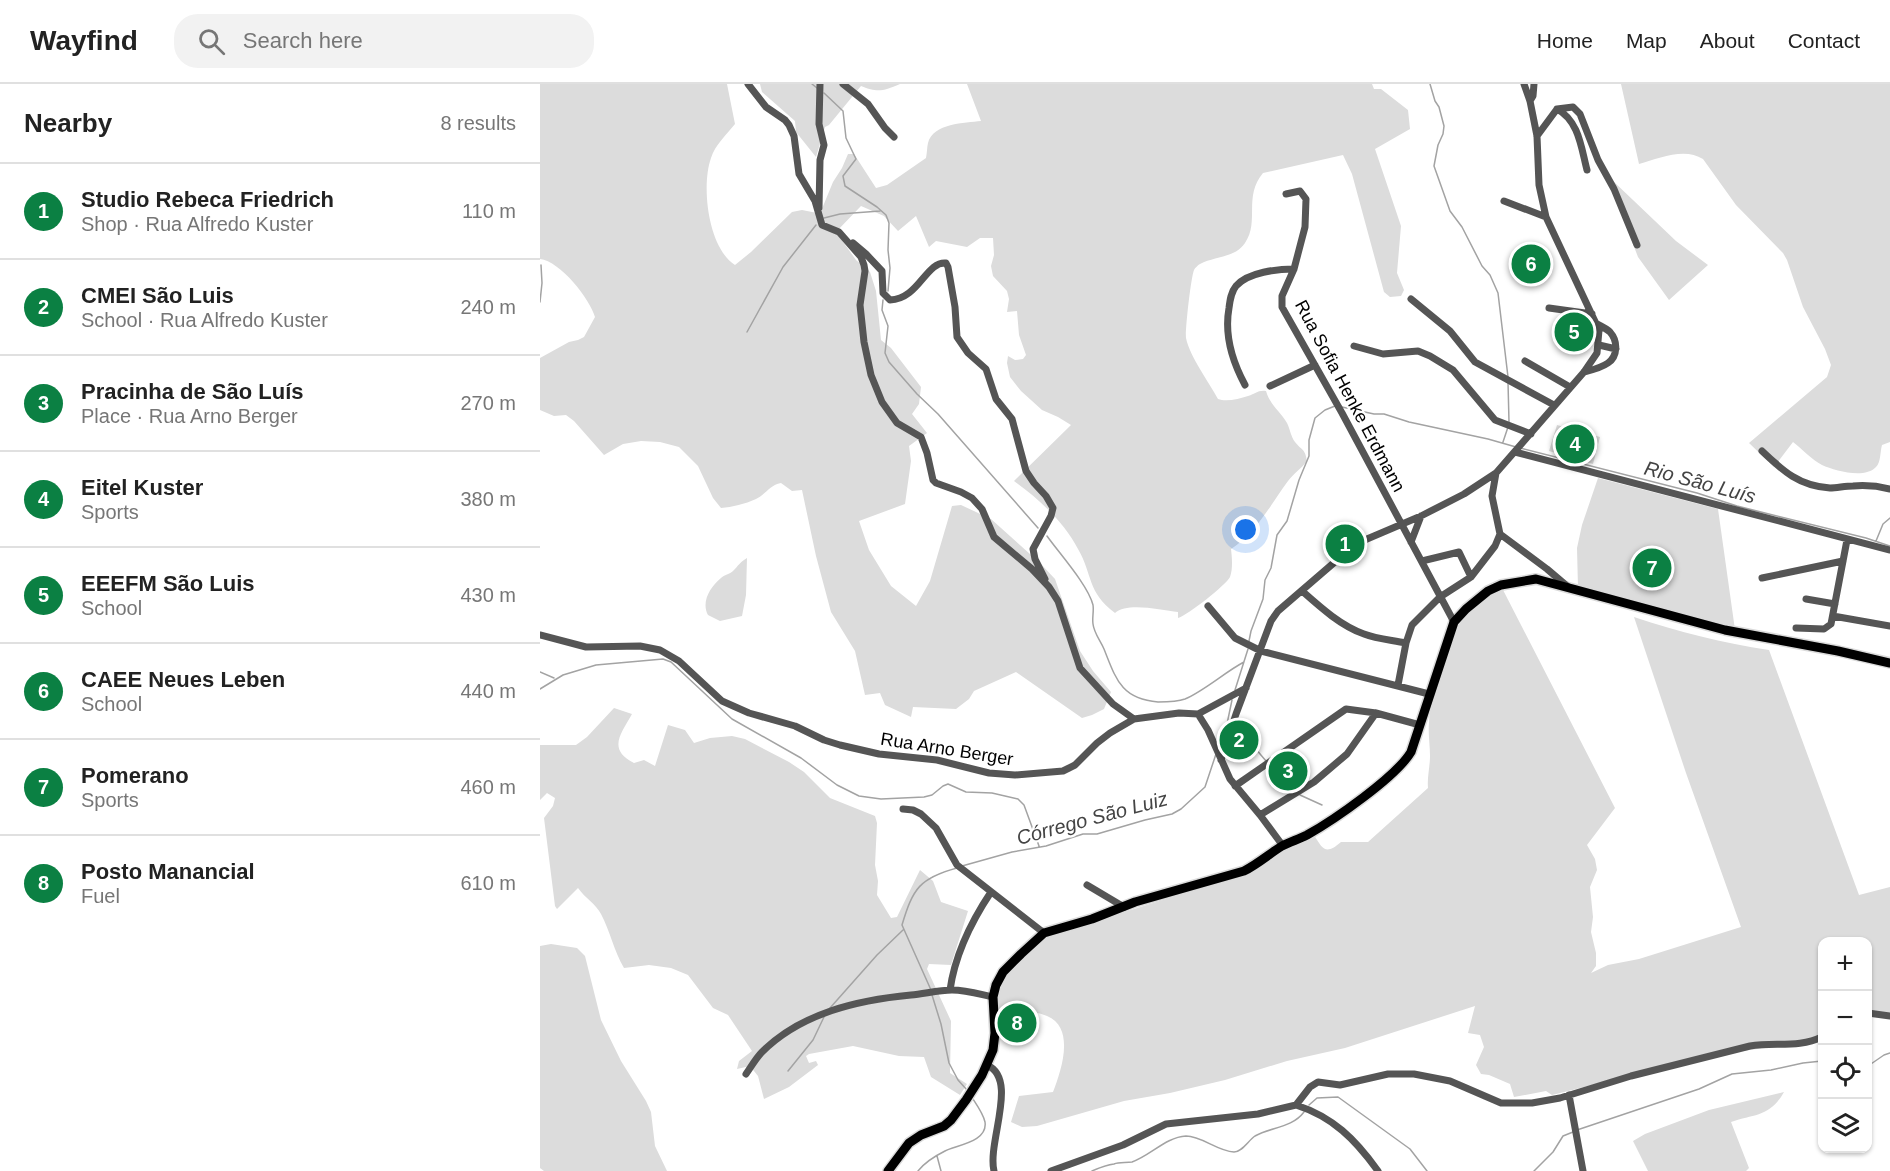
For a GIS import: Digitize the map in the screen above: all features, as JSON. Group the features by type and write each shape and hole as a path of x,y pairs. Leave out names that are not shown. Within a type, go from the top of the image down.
{"main road":[{"path":"888,1171 909,1143 921,1135 944,1126 966,1100 987,1065 993,1050 995,1033 993,997 996,985 1003,972 1044,933 1244,871 1283,846 1322,826 1400,767 1411,752 1454,622 1488,591 1501,585 1536,579 1725,630 1890,663"}],"street":[{"path":"748,84 766,107 789,125 794,136 799,174 812,196 822,225 835,229 861,256 865,271 860,305 864,342 871,375 882,402 897,423 921,437 933,480 972,498 981,509 994,537 1046,583 1058,601 1080,668 1113,704 1134,719"},
{"path":"818,210 820,160 824,145 819,124 820,84"},
{"path":"843,84 868,104 894,137"},
{"path":"1221,760 1258,650 1275,615 1336,561 1367,539 1402,525 1464,494 1496,473 1584,372 1595,356 1599,345 1599,330 1546,217 1539,185 1537,136 1524,84"},
{"path":"1530,101 1534,84"},
{"path":"1537,136 1557,109 1570,106 1577,109 1598,160 1614,189 1636,245"},
{"path":"1557,109 1566,114 1573,124 1587,170"},
{"name":"Rua Sofia Henke Erdmann","path":"1286,194 1300,191 1306,199 1305,227 1294,269 1282,296 1282,307 1342,413 1454,622"},
{"path":"1504,201 1546,217"},
{"path":"848,243 852,242 879,267 883,275 883,293 890,300 912,291 938,263 946,263 953,297 957,337 968,353 986,369 996,399 1012,419 1026,471 1053,508 1033,549 1046,583"},
{"path":"1245,385 1236,369 1227,332 1233,291 1240,282 1259,274 1273,270 1294,269"},
{"path":"1411,299 1450,331 1475,362 1554,405"},
{"path":"1549,308 1592,314"},
{"path":"1584,372 1608,363 1616,349 1614,338 1609,331 1595,323"},
{"path":"1599,345 1616,349"},
{"path":"1354,346 1383,354 1418,351 1440,360 1453,370 1489,415 1528,437"},
{"path":"1595,356 1608,363"},
{"path":"1526,361 1570,387"},
{"path":"1270,386 1315,364"},
{"path":"1516,451 1890,550"},
{"path":"1762,451 1788,475 1812,485 1830,488 1854,485 1879,486 1890,489"},
{"path":"1398,685 1412,625 1440,597 1471,577 1495,546 1500,534 1492,496 1496,473"},
{"path":"1412,542 1421,516"},
{"path":"1500,534 1571,590"},
{"path":"1796,628 1826,629 1832,624 1847,540"},
{"path":"1422,561 1459,552 1471,577"},
{"path":"1762,578 1843,561"},
{"path":"1302,591 1353,629 1406,643"},
{"path":"1806,599 1835,604"},
{"path":"1208,606 1233,635 1258,650 1429,694"},
{"path":"1833,616 1890,626"},
{"name":"Rua Arno Berger","path":"540,635 586,647 640,646 660,650 679,661 722,701 749,713 795,726 840,745 879,754 937,759 989,773 1015,776 1069,769 1097,743 1134,719 1179,713 1198,714"},
{"path":"1246,687 1198,714 1235,786 1260,814 1283,846"},
{"path":"1235,786 1342,710 1376,713 1420,725"},
{"path":"1260,814 1314,782 1347,754 1376,713"},
{"path":"903,809 917,811 930,822 946,843 957,865 965,873 1044,933"},
{"path":"1086,885 1124,907"},
{"path":"950,990 951,980 974,917 991,892"},
{"path":"746,1074 771,1043 800,1024 844,1006 886,997 950,990 993,997"},
{"path":"1872,1014 1890,1016"},
{"path":"1296,1105 1315,1083 1340,1085 1399,1073 1450,1081 1501,1103 1532,1103 1750,1046 1795,1045 1818,1038"},
{"path":"987,1065 996,1070 1002,1087 993,1145 993,1168 1000,1171"},
{"path":"1569,1095 1583,1171"},
{"path":"1051,1171 1123,1145 1166,1124 1258,1114 1296,1105 1325,1117 1339,1127 1377,1171"}],"shaded area":[{"path":"540,84 727,84 735,124 718,144 711,158 708,170 707,200 709,216 718,245 735,265 792,212 802,210 817,213 819,216 848,154 854,154 876,188 887,185 926,158 928,143 936,131 950,125 981,121 967,84 1372,84 1374,89 1381,89 1408,110 1410,129 1375,149 1401,226 1397,273 1404,290 1401,296 1390,297 1384,292 1352,174 1343,155 1263,173 1254,191 1251,226 1245,243 1236,251 1206,261 1194,270 1188,304 1186,338 1196,361 1218,399 1233,400 1266,391 1287,423 1294,440 1304,452 1307,461 1288,481 1256,527 1231,549 1230,577 1206,599 1178,618 1178,612 1136,607 1115,613 1095,590 1083,558 1065,529 1041,503 1014,481 1071,425 1042,410 1021,391 1010,377 1008,356 1015,360 1023,359 1026,355 1019,335 1017,311 1007,312 1009,299 1007,291 993,276 991,266 994,255 993,238 980,238 967,247 936,241 929,247 916,216 898,231 884,216 861,206 836,232 856,260 870,272 876,291 881,340 891,348 921,387 919,404 912,414 927,433 909,446 911,461 905,504 859,521 869,550 891,586 916,606 930,581 952,506 961,505 991,519 1055,579 1080,651 1111,692 1104,709 1082,718 1016,672 974,691 969,699 956,709 913,707 911,717 885,705 880,693 865,695 855,651 831,612 802,490 792,491 781,483 752,501 721,508 713,498 698,466 679,447 660,442 641,441 623,444 604,455 566,415 554,416 540,410 540,358 569,342 584,337 595,317 581,291 565,273 548,261 540,259"},
{"path":"760,84 900,84 880,90 861,86 825,127 816,157 796,132 795,121 762,92"},
{"path":"1621,84 1890,84 1890,442 1882,445 1879,462 1871,471 1850,473 1822,465 1793,442 1774,467 1749,443 1827,377 1831,365 1803,307 1783,253 1736,205 1703,159 1680,154 1639,164"},
{"path":"1612,180 1676,241 1708,265 1669,300 1638,257"},
{"path":"1557,425 1600,437 1593,464 1549,451"},
{"path":"1598,478 1718,509 1736,637 1659,617 1578,588 1577,548 1582,525"},
{"path":"747,558 746,595 742,616 720,621 708,615 706,600 710,590 721,578 732,572"},
{"path":"1502,588 1615,808 1587,845 1595,859 1597,870 1590,887 1593,917 1591,932 1596,953 1596,966 1591,973 1608,965 1639,959 1741,927 1634,617 1668,628 1769,650 1859,895 1890,887 1890,1018 1872,1016 1872,937 1818,937 1818,1036 1798,1042 1701,1058 1552,1095 1546,1091 1514,1097 1510,1084 1481,1074 1476,1065 1484,1047 1480,1035 1468,1033 1475,1006 1345,1048 1287,1061 1225,1080 1124,1101 1037,1126 1022,1127 1011,1122 1019,1096 1053,1092 1060,1073 1064,1040 1056,1022 1047,1016 1027,1011 991,1011 1001,978 1048,936 1236,877 1275,850 1314,835 1325,849 1332,848 1341,842 1368,842 1428,788 1430,710 1439,665 1449,636 1463,613 1492,592"},
{"path":"614,708 632,714 621,735 619,747 626,758 634,763 644,760 655,766 668,725 685,730 694,743 710,738 732,736 745,739 789,762 804,772 830,798 875,816 877,823 875,865 878,881 877,895 891,918 897,917 920,870 933,881 941,902 968,911 951,965 929,964 927,969 951,1021 950,1073 967,1084 960,1095 931,1077 924,1057 899,1056 853,1046 809,1054 806,1056 809,1063 816,1061 818,1065 789,1087 764,1099 758,1076 750,1066 737,1069 739,1061 752,1051 728,1015 713,1008 688,975 671,968 649,965 624,968 601,914 578,888 557,909 544,818 553,806 555,798 547,793 540,800 540,745 576,745 587,737"},
{"path":"551,944 577,948 585,956 601,1020 621,1061 651,1112 655,1146 667,1171 544,1171 540,1168 540,946"},
{"path":"1784,1092 1779,1100 1767,1110 1755,1116 1731,1122 1749,1168 1746,1171 1648,1171 1633,1141 1645,1134 1709,1110"}],"waterway":[{"path":"812,84 817,88"},
{"path":"1430,84 1444,126 1434,166 1450,211 1462,227 1498,293 1508,377"},
{"path":"824,93 843,111 846,138 856,159 843,176 845,186 877,207 886,215 889,223 888,291"},
{"path":"824,218 840,214 880,211"},
{"path":"747,332 783,267 816,225"},
{"path":"540,302 541,265"},
{"path":"883,300 882,310 888,326 885,353 889,362 1038,528"},
{"path":"1508,382 1509,422"},
{"name":"Córrego São Luiz","path":"1249,641 1263,599 1265,580 1271,568 1277,535 1287,521 1309,456 1309,440 1315,418 1335,406"},
{"name":"Córrego São Luiz","path":"1342,407 1384,414 1516,447"},
{"path":"1503,442 1508,427"},
{"name":"Rio São Luís","path":"1520,448 1697,493 1737,506 1890,546"},
{"path":"1876,541 1883,524 1890,518"},
{"path":"1047,536 1090,597 1095,630 1112,670 1128,692 1136,697 1158,702 1182,700 1192,696 1244,662"},
{"name":"Córrego São Luiz","path":"1235,690 1248,649"},
{"path":"540,689 563,675 596,665 663,659 671,662 732,719 801,758 837,785 859,796 881,799 924,797 932,795 948,784 966,792 992,793 1018,799 1024,805 1039,846"},
{"path":"540,672 554,678"},
{"name":"Córrego São Luiz","path":"1220,748 1232,700"},
{"path":"1230,739 1255,748 1266,761"},
{"name":"Córrego São Luiz","path":"962,866 1012,852 1046,846 1083,834 1097,834 1172,814 1181,809 1205,787 1216,754"},
{"path":"1269,765 1274,776 1293,791"},
{"path":"1300,795 1322,805"},
{"name":"Córrego São Luiz","path":"931,990 902,925 914,893 920,886 934,876 957,868"},
{"path":"830,1008 877,955 903,930"},
{"name":"Córrego São Luiz","path":"932,995 949,1063 958,1080 967,1090"},
{"path":"788,1071 813,1040 824,1017"},
{"path":"1872,1063 1890,1053"},
{"path":"1577,1130 1699,1089 1732,1074 1818,1061"},
{"name":"Córrego São Luiz","path":"918,1171 938,1155 971,1142 982,1134 985,1122 971,1096"},
{"name":"Córrego São Luiz","path":"1309,1105 1317,1098 1338,1097 1410,1149 1427,1171"},
{"name":"Córrego São Luiz","path":"1092,1171 1108,1165 1132,1162 1165,1143 1186,1136 1237,1152 1255,1136 1294,1121 1304,1112"},
{"path":"1534,1171 1553,1152 1563,1136 1573,1132"},
{"name":"Córrego São Luiz","path":"937,1156 941,1171"}],"place":[{"name":"CAEE Neues Leben","path":"1531,264"},
{"name":"EEEFM São Luis","path":"1574,332"},
{"name":"Eitel Kuster","path":"1575,444"},
{"name":"Studio Rebeca Friedrich","path":"1345,544"},
{"name":"Pomerano","path":"1652,568"},
{"name":"CMEI São Luis","path":"1239,740"},
{"name":"Pracinha de São Luís","path":"1288,771"},
{"name":"Posto Manancial","path":"1017,1023"}]}
